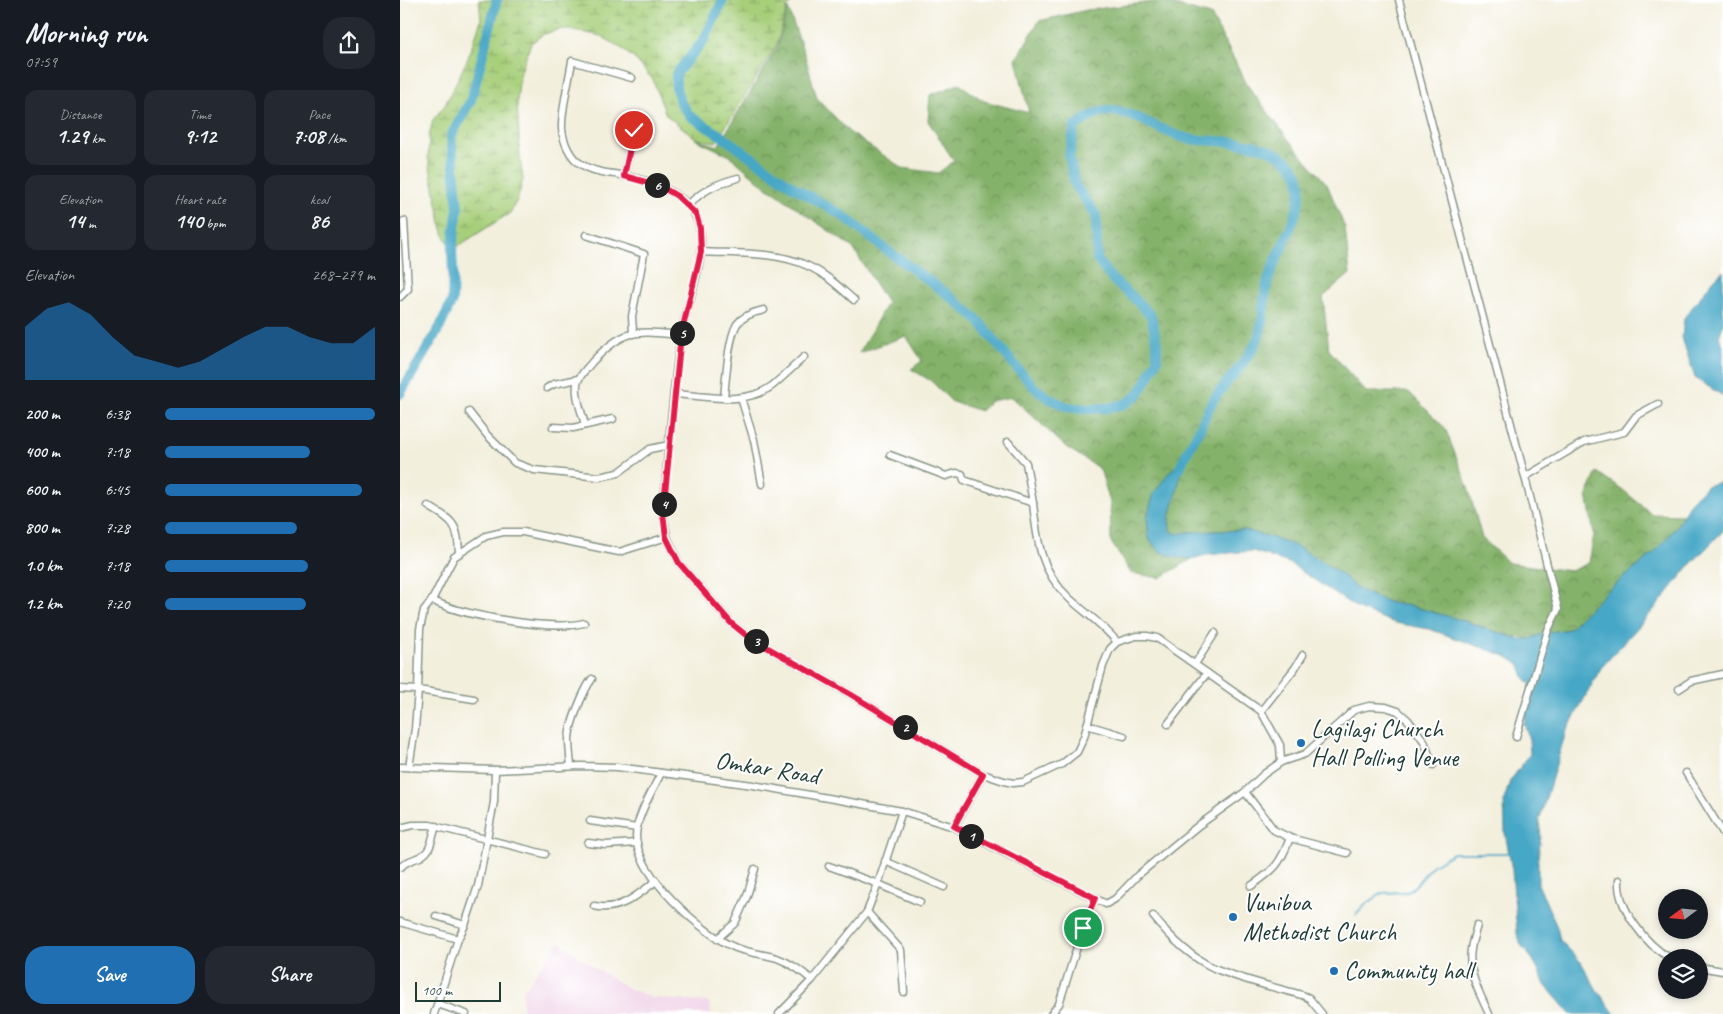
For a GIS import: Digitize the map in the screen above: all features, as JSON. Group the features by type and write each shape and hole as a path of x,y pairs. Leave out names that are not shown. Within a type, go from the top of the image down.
{"street":[{"path":"1399,0 1558,609 1548,630 1516,737"},
{"path":"632,78 572,62 562,129 568,150 580,164 597,171 660,186 688,205 696,214 700,228 701,252 681,335 663,513 666,537 679,563 731,623 747,636 850,694 983,774 1013,783 1023,782 1062,764 1077,752 1110,649 1117,642 1136,636 1157,638 1261,711 1280,744 1281,762"},
{"path":"624,176 634,130"},
{"path":"688,205 705,190 718,183 738,178"},
{"path":"400,297 408,289 404,221"},
{"path":"586,235 644,254 632,316 633,332"},
{"path":"701,252 769,256 792,260 824,275 854,300"},
{"path":"724,397 732,338 737,325 753,312 764,310"},
{"path":"547,388 554,384 578,379 604,350 618,339 633,332 681,335"},
{"path":"675,394 741,398 750,396 771,386 804,357"},
{"path":"578,379 577,392 585,425"},
{"path":"741,398 754,440 762,484"},
{"path":"1525,477 1584,442 1624,432 1636,416 1658,404"},
{"path":"469,412 487,435 516,464 534,470 599,477 618,473 650,449 669,445"},
{"path":"553,427 573,428 613,419"},
{"path":"1008,442 1026,463 1040,552 1046,570 1068,598 1108,630 1117,642"},
{"path":"890,455 946,476 962,474 964,480 1033,504"},
{"path":"428,506 456,528 459,553"},
{"path":"409,767 415,729 420,629 424,610 432,600 454,557 486,536 503,532 524,532 619,552 666,537"},
{"path":"432,600 450,608 511,622 572,625 584,623"},
{"path":"1195,664 1215,633"},
{"path":"1261,711 1303,655"},
{"path":"1168,724 1208,673"},
{"path":"1679,689 1691,681 1723,674"},
{"path":"571,766 571,728 585,691 592,679"},
{"path":"400,689 474,699"},
{"path":"1347,853 1290,838 1274,830 1245,792 1264,774 1281,762 1305,754 1354,710 1369,706 1398,711 1408,720 1424,741 1433,764"},
{"path":"1087,725 1124,736"},
{"name":"Omkar Road","path":"400,767 495,770 571,766 616,767 753,785 902,811 954,826 1106,904 1115,899 1138,875 1199,825 1245,792"},
{"path":"434,1014 458,939 465,925 478,886 494,802 495,770"},
{"path":"661,773 642,812 637,828 636,842 644,863 656,881 674,902 717,939 736,948 777,958 796,967 812,980"},
{"path":"1686,773 1723,833"},
{"path":"954,826 983,774"},
{"path":"780,1014 812,980 867,912 902,811"},
{"path":"590,821 637,828"},
{"path":"400,828 413,825 436,826 545,854"},
{"path":"401,867 404,862 417,858 428,850 436,826"},
{"path":"1251,886 1273,871 1283,857 1290,838"},
{"path":"588,843 606,845 636,842"},
{"path":"885,860 944,887"},
{"path":"829,866 920,902"},
{"path":"717,939 735,923 747,896 755,869"},
{"path":"1619,880 1618,888 1633,923 1658,949"},
{"path":"594,906 602,908 616,907 656,881"},
{"path":"1051,1014 1059,1004 1083,928 1095,898"},
{"path":"867,912 901,950 904,992"},
{"path":"436,916 465,925"},
{"path":"1153,916 1180,944 1212,968 1302,995 1309,998 1322,1014"},
{"path":"400,922 458,939"},
{"path":"1477,925 1470,950 1472,972 1489,1014"},
{"path":"1708,968 1723,971"},
{"path":"438,1004 466,1014"}],"shaded area":[{"path":"559,942 586,962 626,987 652,998 709,1002 711,1014 522,1014 523,991"}],"green space":[{"path":"479,0 793,0 787,8 777,44 716,142 697,139 666,115 653,80 636,60 601,36 561,29 544,34 531,43 520,74 517,102 523,179 518,198 510,213 452,250 443,233 428,158 429,136 433,120 445,105 468,58 481,20"},
{"path":"1160,1 1211,15 1248,86 1289,140 1327,184 1345,228 1350,274 1323,297 1329,350 1366,392 1409,392 1445,428 1468,487 1482,538 1509,563 1571,571 1589,563 1594,534 1587,495 1597,472 1652,514 1683,515 1677,526 1655,552 1606,592 1569,629 1544,633 1530,639 1506,635 1465,621 1411,606 1391,603 1373,596 1356,588 1320,560 1294,545 1270,537 1245,530 1177,534 1170,530 1170,514 1183,460 1147,517 1149,539 1160,552 1192,559 1160,578 1131,573 1111,542 1110,502 1100,469 1066,447 1012,397 991,401 981,411 952,402 931,381 911,369 922,361 906,336 859,353 887,303 853,248 760,182 730,156 695,139 718,146 778,45 788,8 817,98 849,132 902,168 938,173 954,161 928,121 930,95 959,84 984,101 1029,113 1016,59 1039,21 1087,10"}],"water":[{"path":"1723,271 1723,325 1719,337 1723,345 1723,396 1695,378 1682,338 1684,318 1714,279"},
{"path":"1184,460 1169,521 1170,530 1177,534 1245,530 1270,537 1294,545 1320,560 1356,588 1373,596 1391,603 1411,606 1465,621 1520,640 1530,639 1544,633 1569,629 1606,592 1655,552 1677,526 1690,502 1706,486 1723,481 1723,531 1690,565 1658,605 1601,668 1566,732 1539,821 1541,836 1538,858 1538,884 1557,927 1560,940 1581,962 1597,990 1615,1014 1570,1014 1545,985 1533,960 1521,945 1517,934 1512,870 1505,833 1504,800 1510,781 1530,754 1529,740 1524,723 1530,684 1524,677 1520,665 1506,656 1429,629 1395,623 1358,609 1289,563 1253,551 1206,555 1192,559 1160,552 1149,539 1147,517 1154,493 1170,471"}],"waterway":[{"path":"400,394 440,327 452,301 452,250 458,208 451,136 471,100 497,0"},
{"path":"723,0 704,40 676,74 676,88 680,102 690,116 795,188 842,215 947,294 976,318 1035,388 1050,399 1067,407 1087,409 1108,408 1125,404 1138,395 1157,360 1157,343 1151,316 1113,280 1097,260 1096,215 1075,185 1069,156 1075,126 1095,114 1107,111 1120,112 1185,138 1252,145 1277,154 1288,161 1296,171 1300,183 1300,196 1291,226 1268,281 1260,334 1247,357 1212,402 1179,470"},
{"path":"1356,915 1365,905 1382,893 1408,892 1432,866 1453,853 1510,853"}],"place":[{"name":"Lagilagi Church Hall Polling Venue","path":"1301,743"},
{"name":"Vunibua Methodist Church","path":"1233,917"},
{"name":"Community hall","path":"1334,971"}],"route":[{"path":"634,130 624,176 660,186 677,196 696,214 700,228 701,252 681,335 663,513 666,537 679,563 731,623 747,636 850,694 983,774 954,826 981,842 1095,898 1083,928"}]}
